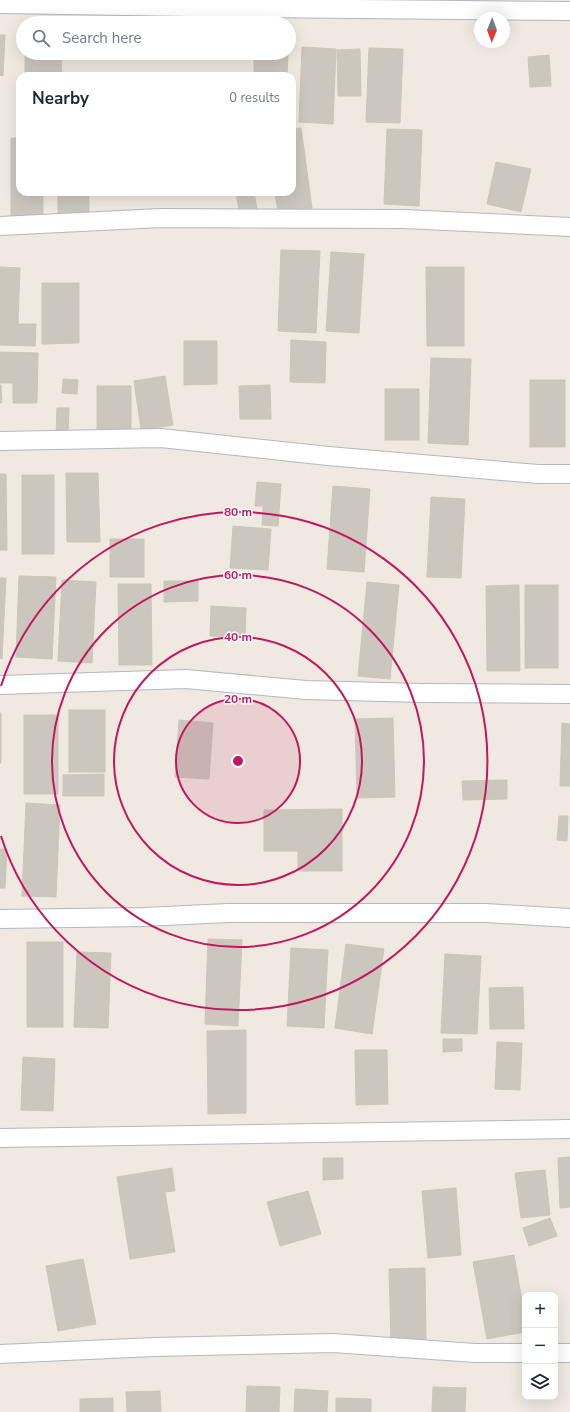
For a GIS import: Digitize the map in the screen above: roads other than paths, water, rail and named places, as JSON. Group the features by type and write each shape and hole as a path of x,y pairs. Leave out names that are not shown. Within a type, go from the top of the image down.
{"street":[{"path":"0,4 570,11"},
{"path":"0,226 169,218 404,219 570,227"},
{"path":"0,441 161,438 328,456 538,474 570,474"},
{"path":"0,685 186,679 306,690 423,693 570,694"},
{"path":"0,919 144,918 228,913 486,914 570,918"},
{"path":"0,1138 570,1129"},
{"path":"0,1354 154,1347 333,1343 475,1353 522,1353"},
{"path":"558,1353 570,1353"}]}
